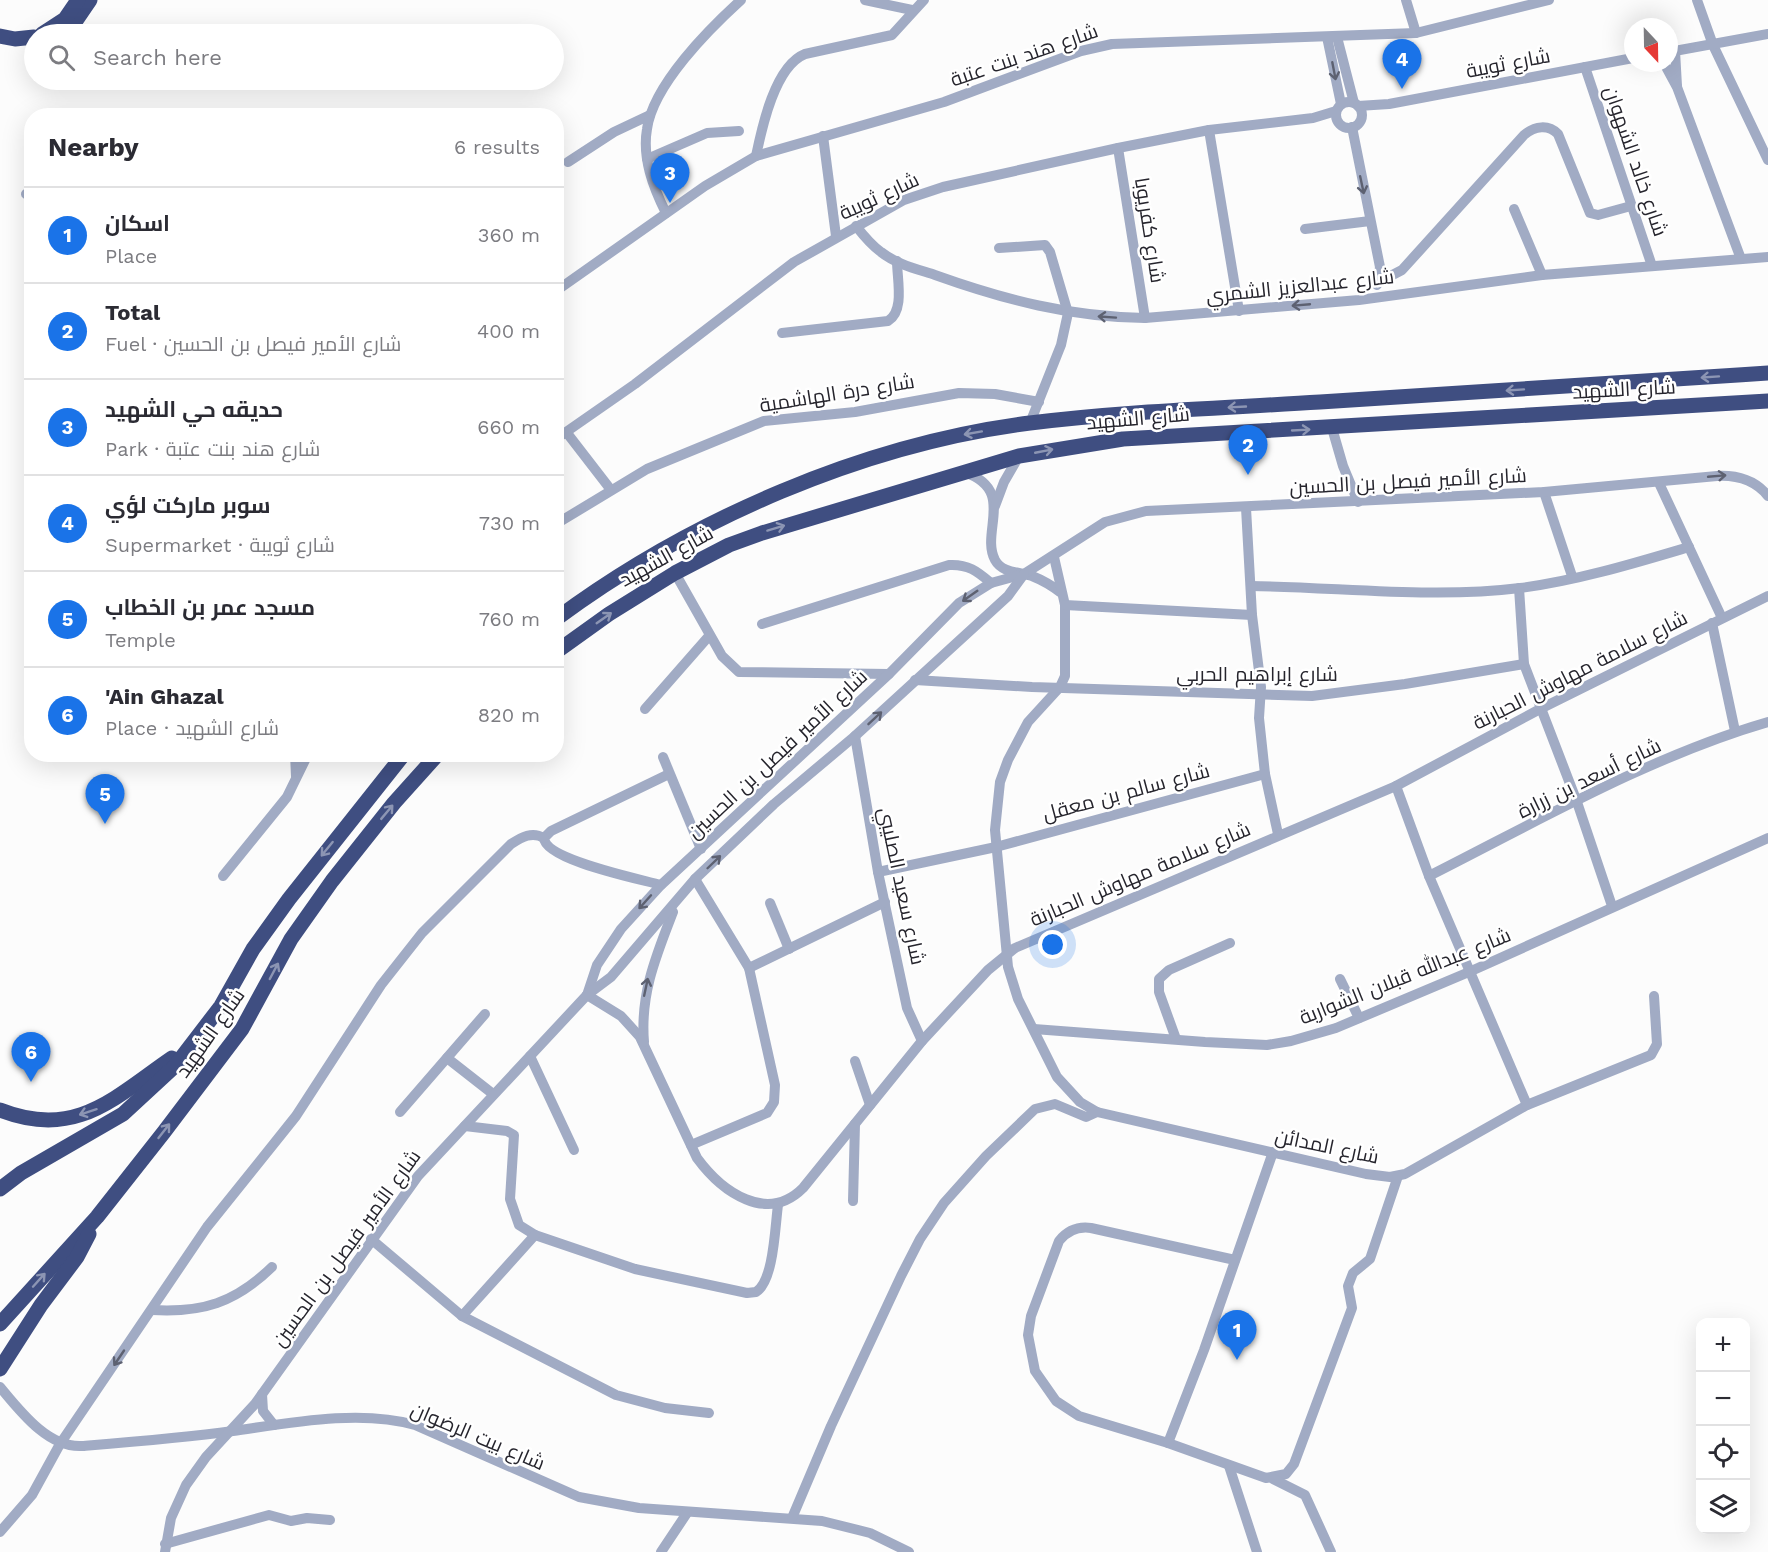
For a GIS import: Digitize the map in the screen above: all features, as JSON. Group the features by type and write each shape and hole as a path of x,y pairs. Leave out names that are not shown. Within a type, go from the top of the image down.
{"highway":[{"path":"57,24 65,19 78,0"},
{"path":"72,24 90,0"},
{"path":"0,36 24,38"},
{"path":"0,45 24,46"},
{"name":"شارع الشهيد","path":"564,614 658,551 772,496 891,453 960,435 1030,423 1201,409 1768,373"},
{"name":"شارع الشهيد","path":"564,646 609,614 675,573 729,545 762,532 1019,456 1124,438 1332,428 1768,401"},
{"name":"شارع الشهيد","path":"0,1189 21,1173 123,1114 158,1083 190,1047 221,1006 253,949 289,898 398,762"},
{"name":"شارع الشهيد","path":"0,1324 97,1217 242,1029 291,939 332,881 380,820 431,762"},
{"path":"0,1110 33,1119 87,1113 123,1095 190,1047"},
{"path":"0,1369 77,1257 97,1217"}],"street":[{"path":"666,213 653,183 647,159 647,129 650,115 685,59 741,0"},
{"path":"866,0 912,10"},
{"path":"756,156 772,98 792,61 805,54 887,37 897,31 912,10 924,0"},
{"path":"1406,0 1416,33"},
{"name":"شارع هند بنت عتبة","path":"564,285 666,213 756,156 944,102 1081,51 1112,44 1416,33 1549,0"},
{"path":"1697,0 1713,45 1768,160"},
{"path":"1678,51 1768,34"},
{"path":"1332,37 1361,118"},
{"path":"1332,37 1340,124"},
{"name":"شارع ثويبة","path":"564,436 794,262 882,210 923,193 1118,147 1209,130 1313,118 1356,104 1389,104 1624,60"},
{"name":"شارع خالد الشهوان","path":"1585,67 1652,266"},
{"path":"1669,72 1677,87 1741,259"},
{"path":"1675,72 1677,87"},
{"name":"شارع ثويبة","path":"1313,118 1352,127 1361,118 1389,104"},
{"path":"568,162 614,132 650,115"},
{"path":"1352,127 1380,267 1379,282"},
{"path":"1359,300 1368,296 1379,282 1402,270 1494,166 1524,135 1534,129 1547,127 1558,134 1590,213 1598,214 1631,206"},
{"path":"1209,130 1239,311"},
{"path":"647,159 707,133 739,131"},
{"path":"823,136 836,236"},
{"name":"شارع كفريوبا","path":"1118,147 1145,318"},
{"path":"1514,208 1542,275"},
{"path":"1305,229 1370,221"},
{"name":"شارع عبدالعزيز الشمري","path":"856,226 875,248 897,261 1000,298 1068,313 1145,318 1359,300 1542,275 1768,257"},
{"path":"999,248 1045,245 1050,252 1068,313 1061,345 1030,423"},
{"path":"782,333 888,321 898,309 897,261"},
{"name":"شارع درة الهاشمية","path":"564,520 611,490 667,459 772,419 855,412 959,393 995,394 1040,402"},
{"path":"1332,428 1343,466 1358,502"},
{"path":"567,434 611,490"},
{"path":"994,510 1004,482 1019,456"},
{"path":"963,472 973,475 988,489 994,510 994,558 1004,569 1039,579 1060,592"},
{"name":"شارع الأمير فيصل بن الحسين","path":"587,995 597,965 621,929 661,885 889,674 955,608 991,583 1024,574 1105,522 1134,513 1544,492 1730,475 1765,490"},
{"path":"1659,483 1722,618"},
{"path":"1544,492 1572,576"},
{"path":"1246,508 1252,615 1261,696 1259,718 1265,774 1278,834"},
{"path":"1251,586 1429,592 1519,588 1623,566 1689,547"},
{"path":"1054,556 1060,592 1065,605 1066,664 1065,676 1060,687"},
{"path":"762,624 949,565 961,564 971,567 991,583"},
{"path":"675,573 709,636 728,664 743,673 889,674"},
{"name":"شارع الأمير فيصل بن الحسين","path":"165,1548 171,1518 186,1485 206,1457 262,1394 418,1176 587,995 611,977 696,879 774,804 855,736 1008,596 1024,574"},
{"path":"1519,588 1524,664 1577,802 1612,906"},
{"name":"شارع سلامة مهاوش الحبارنة","path":"778,1205 803,1188 922,1041 1005,954 1026,942 1396,786 1542,708 1768,596"},
{"path":"1065,605 1252,615"},
{"path":"1712,623 1735,731"},
{"path":"645,709 709,636"},
{"name":"شارع إبراهيم الحربي","path":"915,680 1261,696 1312,696 1524,664"},
{"name":"شارع المدائن","path":"1060,687 1028,722 1004,770 996,820 996,847 1005,954 1018,999 1057,1077 1080,1102 1097,1112 1374,1176 1398,1176 1527,1105 1651,1055 1657,1044 1654,996"},
{"name":"شارع أسعد بن زرارة","path":"1429,876 1577,802 1735,731 1768,722"},
{"name":"شارع سعيد الصليبي","path":"855,736 878,872 908,1008 922,1041"},
{"path":"663,757 701,849"},
{"path":"295,762 296,779"},
{"path":"223,876 287,797 304,762"},
{"path":"544,838 551,831 669,774"},
{"name":"شارع سالم بن معقل","path":"878,872 996,847 1265,774"},
{"path":"1396,786 1429,876 1527,1105"},
{"path":"0,1533 32,1495 60,1444 207,1227 296,1116 341,1050 363,1011 415,941 511,844 536,834 544,838 549,849 567,858 661,885"},
{"name":"شارع عبدالله قبلان الشواربة","path":"1034,1029 1267,1045 1315,1035 1469,972 1768,838"},
{"path":"691,1145 767,1113 774,1102 775,1085 749,968 696,879"},
{"path":"770,903 789,949"},
{"path":"749,968 885,903"},
{"path":"645,1045 645,992 652,964 676,904"},
{"path":"1176,1039 1159,992 1159,979 1169,970 1230,943"},
{"path":"1340,979 1359,1018"},
{"path":"465,1126 507,1131 514,1135 510,1199 519,1225 535,1235 635,1269 747,1293 756,1292 764,1285 770,1264 778,1205 754,1201 726,1188 704,1167 691,1145 645,1045 628,1022 587,995"},
{"path":"400,1112 485,1014"},
{"path":"530,1056 574,1150"},
{"path":"447,1058 493,1094"},
{"path":"855,1061 870,1105"},
{"path":"792,1518 834,1419 901,1276 920,1239 944,1203 986,1156 1035,1109 1055,1104 1086,1117 1097,1112"},
{"path":"853,1201 855,1124"},
{"path":"1168,1443 1272,1152"},
{"path":"1273,1479 1286,1474 1294,1464 1352,1308 1348,1286 1353,1273 1370,1259 1398,1176"},
{"path":"1234,1260 1078,1228 1067,1233 1059,1241 1029,1325 1029,1353 1039,1379 1056,1401 1079,1416 1168,1443 1229,1466 1273,1479 1305,1495 1331,1552"},
{"path":"462,1316 535,1235"},
{"path":"371,1239 462,1316 616,1395 665,1408 709,1413"},
{"path":"152,1310 185,1311 213,1305 247,1288 272,1267"},
{"path":"0,1387 32,1421 60,1444"},
{"path":"262,1394 263,1412 273,1425"},
{"name":"شارع بيت الرضوان","path":"60,1444 86,1446 273,1425 375,1418 400,1421 579,1497 639,1508 687,1513 792,1518 853,1528 909,1552"},
{"path":"1229,1466 1257,1552"},
{"path":"661,1552 687,1513"},
{"path":"165,1548 269,1515 291,1521 307,1518 330,1520"}],"place":[{"name":"سوبر ماركت لؤي","path":"1402,89"},
{"name":"حديقه حي الشهيد","path":"670,203"},
{"name":"Total","path":"1248,475"},
{"name":"مسجد عمر بن الخطاب","path":"105,824"},
{"name":"'Ain Ghazal","path":"31,1082"},
{"name":"اسكان","path":"1237,1360"}]}
